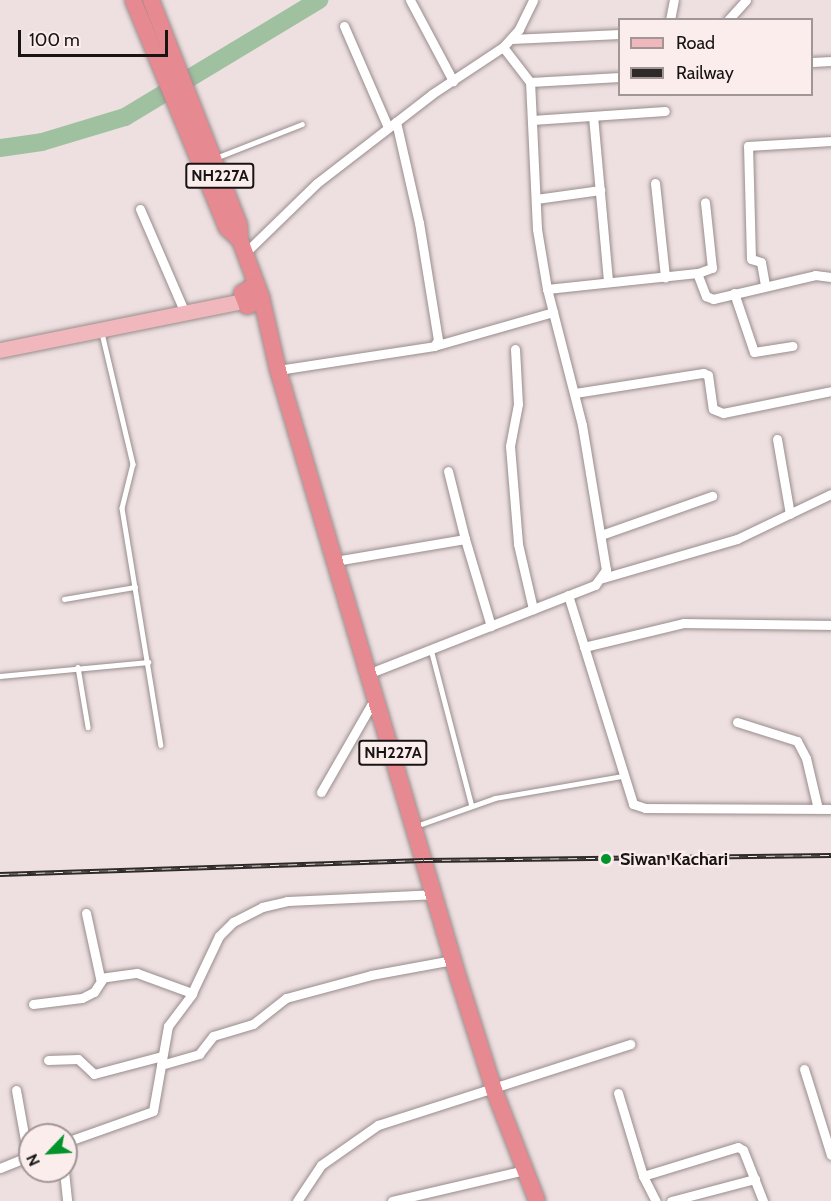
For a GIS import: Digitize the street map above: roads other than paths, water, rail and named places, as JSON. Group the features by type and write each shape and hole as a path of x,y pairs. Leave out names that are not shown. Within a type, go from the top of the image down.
{"highway":[{"name":"NH227A","path":"152,0 188,119 227,228 242,246"},
{"name":"NH227A","path":"135,6 188,119 213,159 238,224 242,246 260,296 278,370 377,695 453,960 494,1090 537,1201"},
{"path":"242,301 250,307 260,296"}],"main road":[{"path":"0,350 242,301"}],"street":[{"path":"410,0 453,81"},
{"path":"523,0 526,13"},
{"path":"242,246 392,124 503,47 511,39 533,0"},
{"path":"670,18 674,0"},
{"path":"730,18 746,0"},
{"path":"344,26 392,124 438,328 434,346"},
{"path":"511,39 618,34"},
{"path":"503,47 530,82 536,199 547,289 574,393 606,563 603,578"},
{"path":"813,62 831,62"},
{"path":"530,82 618,78"},
{"path":"532,120 665,111"},
{"path":"593,116 608,281"},
{"path":"765,285 762,262 751,259 748,146 831,141"},
{"path":"655,183 664,277"},
{"path":"536,199 600,190"},
{"path":"547,289 698,273 712,267 705,202"},
{"path":"140,209 185,313"},
{"path":"698,273 708,298 815,275 831,277"},
{"path":"734,293 754,352 793,346"},
{"path":"278,370 434,346 553,312"},
{"path":"515,349 518,398 510,457 518,544 533,609"},
{"path":"574,393 703,373 708,375 713,409 723,413 831,392"},
{"path":"777,439 790,514"},
{"path":"448,471 491,626"},
{"path":"370,673 568,595 603,578 737,539 831,494"},
{"path":"601,535 712,496"},
{"path":"335,561 465,539"},
{"path":"568,595 631,799 645,808 831,809"},
{"path":"584,646 684,623 831,625"},
{"path":"321,792 377,695"},
{"path":"737,722 797,741 806,758 818,809"},
{"path":"78,1138 153,1111 168,1026 192,993 219,936 233,922 262,907 287,901 434,894"},
{"path":"86,913 99,975 103,978"},
{"path":"48,1060 78,1059 94,1074 199,1054 213,1036 253,1024 286,998 371,975 453,960"},
{"path":"33,1004 82,998 94,992 103,978 137,973 192,993"},
{"path":"297,1201 321,1164 378,1125 494,1090 630,1044"},
{"path":"804,1069 831,1155"},
{"path":"16,1090 22,1123"},
{"path":"618,1093 643,1176 654,1200"},
{"path":"643,1176 738,1147 743,1150 763,1201"},
{"path":"0,1168 18,1161"},
{"path":"392,1201 473,1179 525,1170"},
{"path":"671,1201 755,1179"},
{"path":"65,1183 67,1201"}],"lane":[{"path":"213,159 302,124"},
{"path":"102,330 133,464 133,477 122,499 161,745"},
{"path":"64,599 135,587"},
{"path":"431,649 472,806"},
{"path":"0,676 148,662"},
{"path":"78,667 88,727"},
{"path":"414,827 472,806 525,791 624,776"}],"waterway":[{"path":"0,148 42,142 125,117 319,0"}],"railway":[{"path":"0,874 424,860 831,855"}],"place":[{"name":"Siwan Kachari","path":"606,859"}]}
